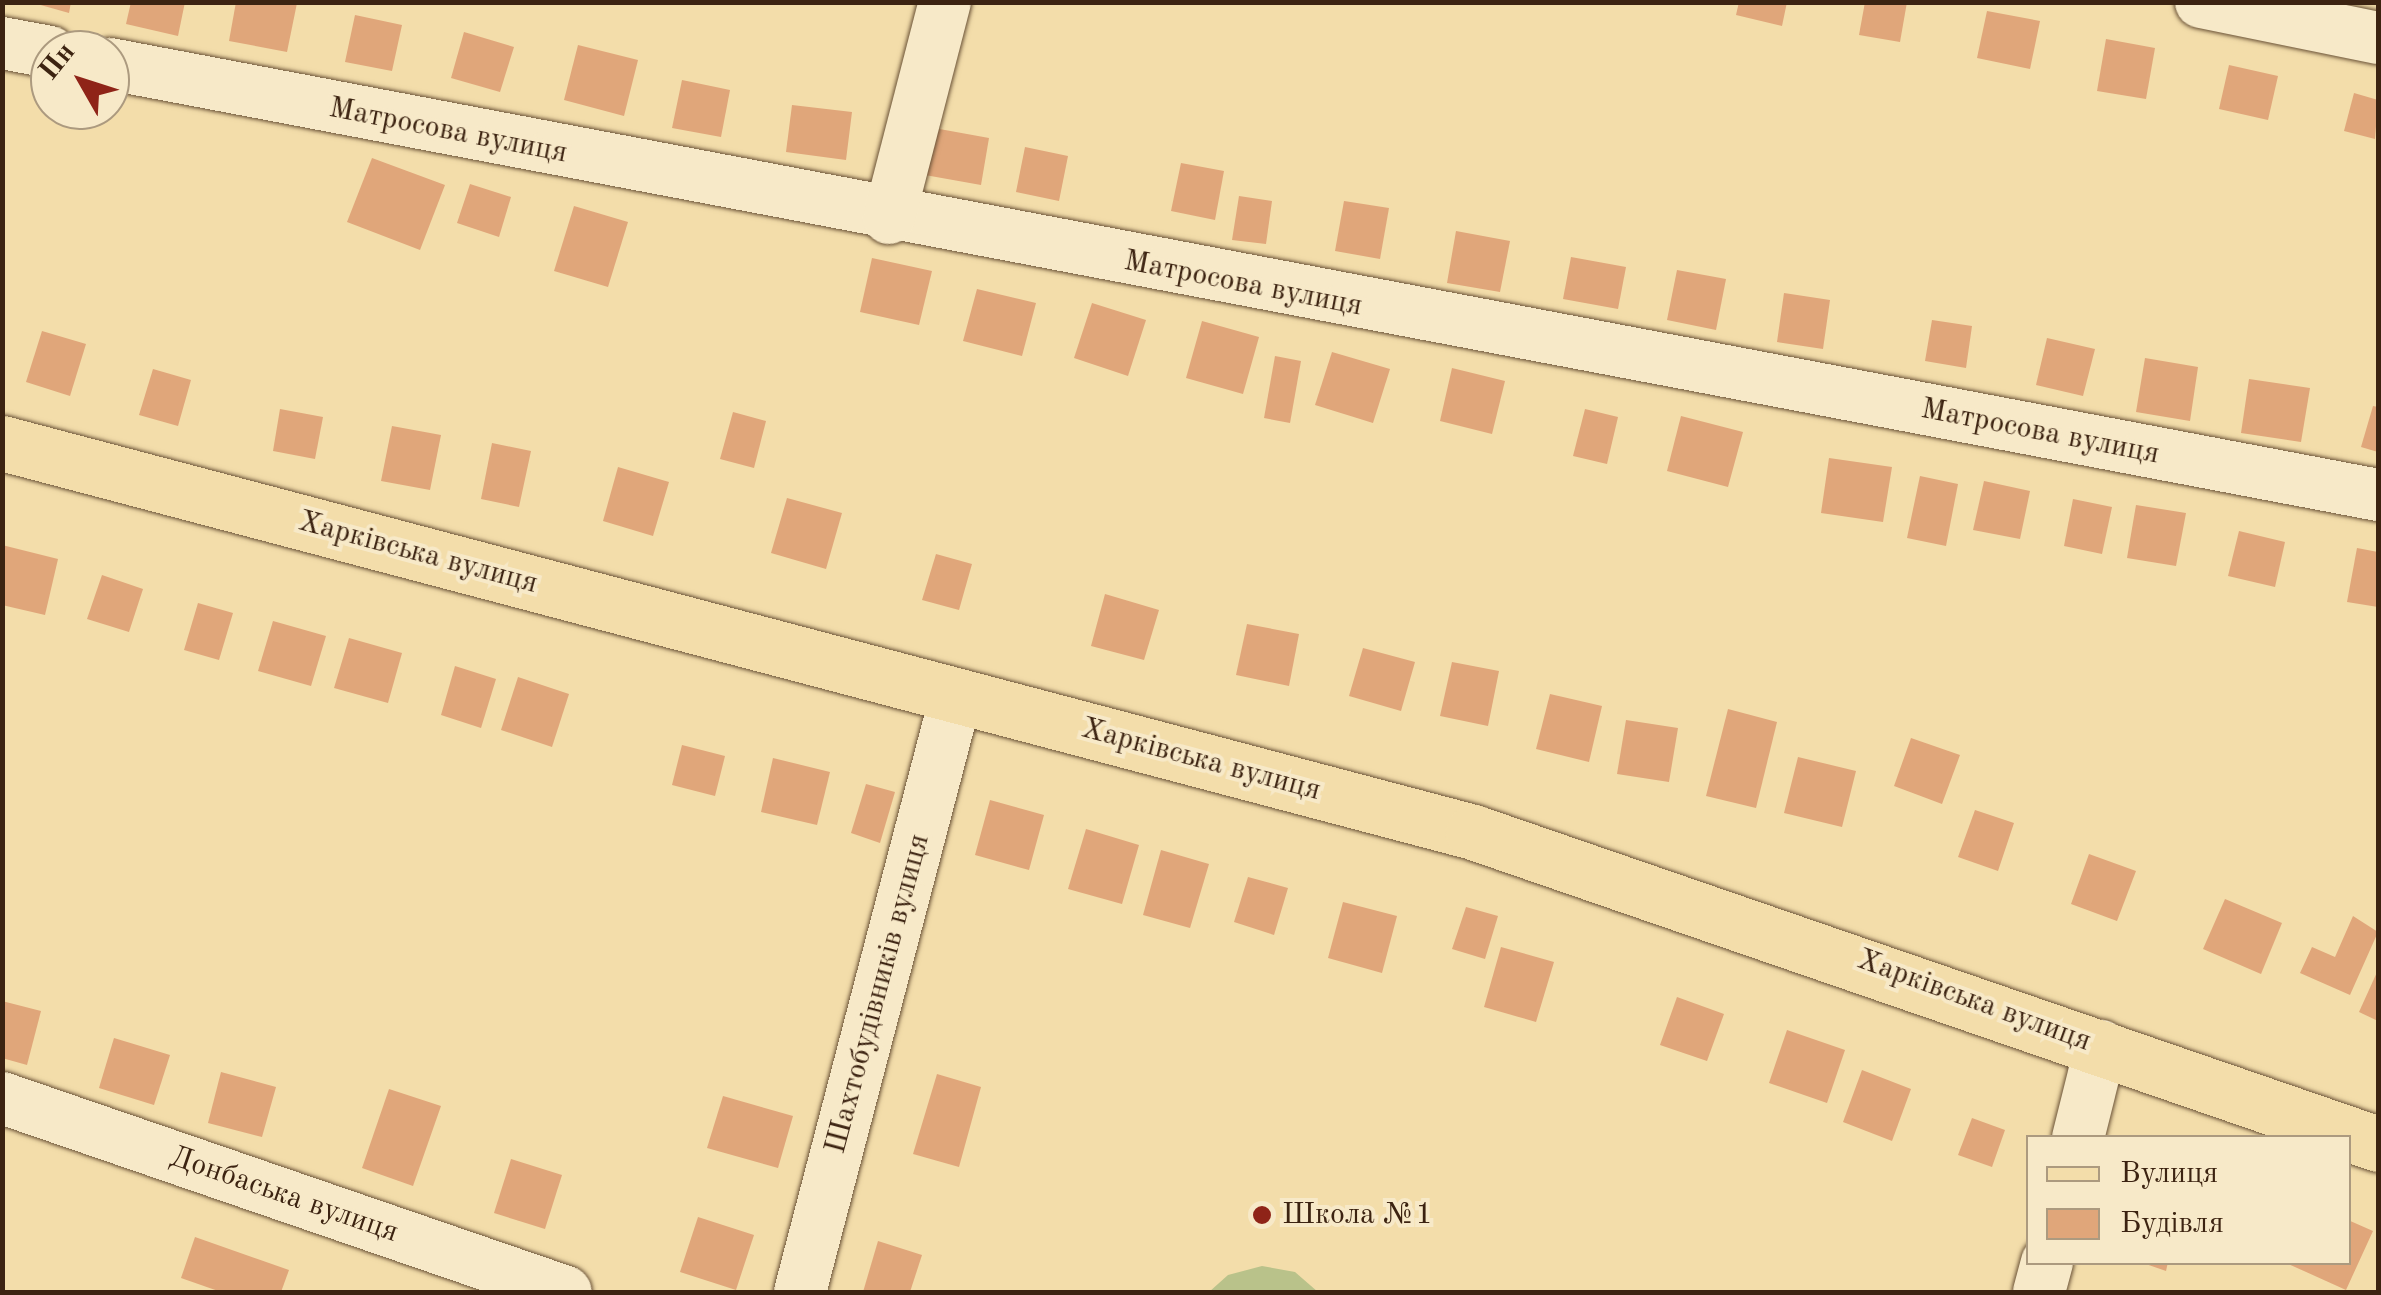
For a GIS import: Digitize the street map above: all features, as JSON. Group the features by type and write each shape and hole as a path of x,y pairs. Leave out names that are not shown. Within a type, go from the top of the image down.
{"main road":[{"name":"Харківська вулиця","path":"2,443 1474,832 2378,1144"}],"street":[{"path":"889,218 945,2"},
{"path":"2201,2 2378,38"},
{"path":"2,43 30,48"},
{"name":"Матросова вулиця","path":"130,68 889,218 2378,496"},
{"name":"Шахтобудівників вулиця","path":"800,1292 956,696"},
{"path":"2079,1135 2102,1046"},
{"name":"Донбаська вулиця","path":"2,1098 566,1292"},
{"path":"2040,1292 2046,1265"}],"green space":[{"path":"1262,1266 1295,1272 1318,1292 1209,1292 1228,1275"}],"building":[{"path":"30,2 71,2 69,13"},
{"path":"131,2 185,2 178,36 126,24"},
{"path":"236,2 297,3 287,52 229,41"},
{"path":"1739,2 1787,2 1782,26 1736,15"},
{"path":"1865,2 1907,2 1900,42 1859,35"},
{"path":"1987,11 2040,21 2030,69 1977,58"},
{"path":"355,15 402,25 392,71 345,62"},
{"path":"464,32 514,47 500,92 451,78"},
{"path":"2106,39 2155,48 2146,99 2097,91"},
{"path":"578,45 638,60 624,116 564,100"},
{"path":"2229,65 2278,76 2268,120 2219,109"},
{"path":"682,80 730,90 721,137 672,128"},
{"path":"2354,93 2378,100 2375,139 2344,131"},
{"path":"792,105 852,112 846,160 786,152"},
{"path":"934,128 989,138 981,185 925,175"},
{"path":"1025,147 1068,156 1059,201 1016,192"},
{"path":"372,158 445,185 420,250 347,222"},
{"path":"1181,163 1224,171 1215,220 1171,211"},
{"path":"470,184 511,197 499,237 457,223"},
{"path":"1239,196 1272,201 1266,244 1232,240"},
{"path":"1344,201 1389,208 1380,259 1335,251"},
{"path":"574,206 628,222 608,287 554,271"},
{"path":"1456,231 1510,241 1500,292 1447,283"},
{"path":"1571,257 1626,267 1618,309 1563,299"},
{"path":"872,258 932,271 919,325 860,312"},
{"path":"1677,270 1726,279 1716,330 1667,320"},
{"path":"977,289 1036,303 1022,356 963,341"},
{"path":"1784,293 1830,300 1823,349 1777,342"},
{"path":"1092,303 1146,320 1128,376 1074,358"},
{"path":"1932,320 1972,326 1966,368 1925,361"},
{"path":"1202,321 1259,337 1243,394 1186,378"},
{"path":"42,331 86,344 70,396 26,382"},
{"path":"2047,338 2095,349 2083,396 2036,385"},
{"path":"1332,352 1390,369 1373,423 1315,405"},
{"path":"1275,356 1301,361 1290,423 1264,418"},
{"path":"2145,358 2198,367 2190,421 2136,412"},
{"path":"1452,368 1505,381 1492,434 1440,421"},
{"path":"153,369 191,380 178,426 139,415"},
{"path":"2249,379 2310,388 2301,442 2241,433"},
{"path":"2373,406 2378,407 2378,452 2361,447"},
{"path":"280,409 323,417 315,459 273,451"},
{"path":"1585,409 1618,417 1607,464 1573,456"},
{"path":"733,412 766,421 754,468 720,459"},
{"path":"1681,416 1743,432 1728,487 1667,471"},
{"path":"392,426 441,435 430,490 381,481"},
{"path":"492,443 531,451 519,507 481,499"},
{"path":"1829,458 1892,467 1883,522 1821,513"},
{"path":"618,467 669,482 653,536 603,521"},
{"path":"1920,476 1958,484 1946,546 1907,538"},
{"path":"1984,481 2030,491 2020,539 1973,530"},
{"path":"787,498 842,513 826,569 771,553"},
{"path":"2073,499 2112,507 2102,554 2064,546"},
{"path":"2136,505 2186,513 2176,566 2127,558"},
{"path":"2239,531 2285,542 2275,587 2228,576"},
{"path":"2,545 58,559 45,615 2,605"},
{"path":"2357,548 2378,552 2378,607 2347,602"},
{"path":"936,554 972,564 959,610 922,600"},
{"path":"102,575 143,589 129,632 87,619"},
{"path":"1105,594 1159,610 1144,660 1091,646"},
{"path":"198,603 233,613 219,660 184,650"},
{"path":"273,621 326,636 311,686 258,671"},
{"path":"1247,624 1299,634 1289,686 1236,675"},
{"path":"349,638 402,653 388,703 334,688"},
{"path":"1363,648 1415,662 1401,711 1349,696"},
{"path":"1452,662 1499,671 1488,726 1440,716"},
{"path":"455,666 496,679 481,728 441,715"},
{"path":"518,677 569,694 552,747 501,730"},
{"path":"1550,694 1602,706 1589,762 1536,749"},
{"path":"1728,709 1777,722 1756,808 1706,796"},
{"path":"1626,720 1678,728 1669,782 1617,774"},
{"path":"1911,738 1960,755 1942,804 1894,786"},
{"path":"682,745 725,756 715,796 672,785"},
{"path":"1798,757 1856,771 1842,827 1784,813"},
{"path":"773,758 830,772 817,825 761,812"},
{"path":"866,784 895,792 880,843 851,833"},
{"path":"990,800 1044,815 1029,870 975,855"},
{"path":"1975,810 2014,823 1998,871 1958,857"},
{"path":"1086,829 1139,845 1122,904 1068,889"},
{"path":"1161,850 1209,864 1190,928 1143,915"},
{"path":"2089,854 2136,871 2117,921 2071,904"},
{"path":"1248,877 1288,888 1274,935 1234,922"},
{"path":"2225,899 2282,923 2261,974 2203,949"},
{"path":"1343,902 1397,916 1382,973 1328,958"},
{"path":"1466,907 1498,916 1485,959 1452,949"},
{"path":"2353,916 2378,932 2350,995 2300,973 2312,947 2335,957"},
{"path":"1501,947 1554,962 1536,1022 1484,1007"},
{"path":"2378,970 2378,1021 2359,1012"},
{"path":"1677,997 1724,1014 1707,1061 1660,1045"},
{"path":"2,1001 41,1011 27,1065 2,1058"},
{"path":"1787,1030 1845,1050 1827,1103 1769,1083"},
{"path":"114,1038 170,1055 154,1105 99,1088"},
{"path":"1862,1070 1911,1089 1892,1141 1843,1122"},
{"path":"221,1072 276,1087 262,1137 208,1123"},
{"path":"937,1074 981,1087 959,1167 913,1154"},
{"path":"389,1089 441,1106 413,1186 362,1168"},
{"path":"723,1096 793,1116 778,1168 707,1148"},
{"path":"1972,1118 2005,1130 1992,1167 1958,1155"},
{"path":"511,1159 562,1175 545,1229 494,1213"},
{"path":"698,1217 754,1235 736,1290 680,1272"},
{"path":"2351,1221 2373,1231 2346,1290 2291,1265 2351,1265"},
{"path":"195,1237 289,1270 281,1292 221,1292 181,1278"},
{"path":"878,1241 922,1255 910,1292 863,1292"}],"place":[{"name":"Школа №1","path":"1262,1215"}]}
